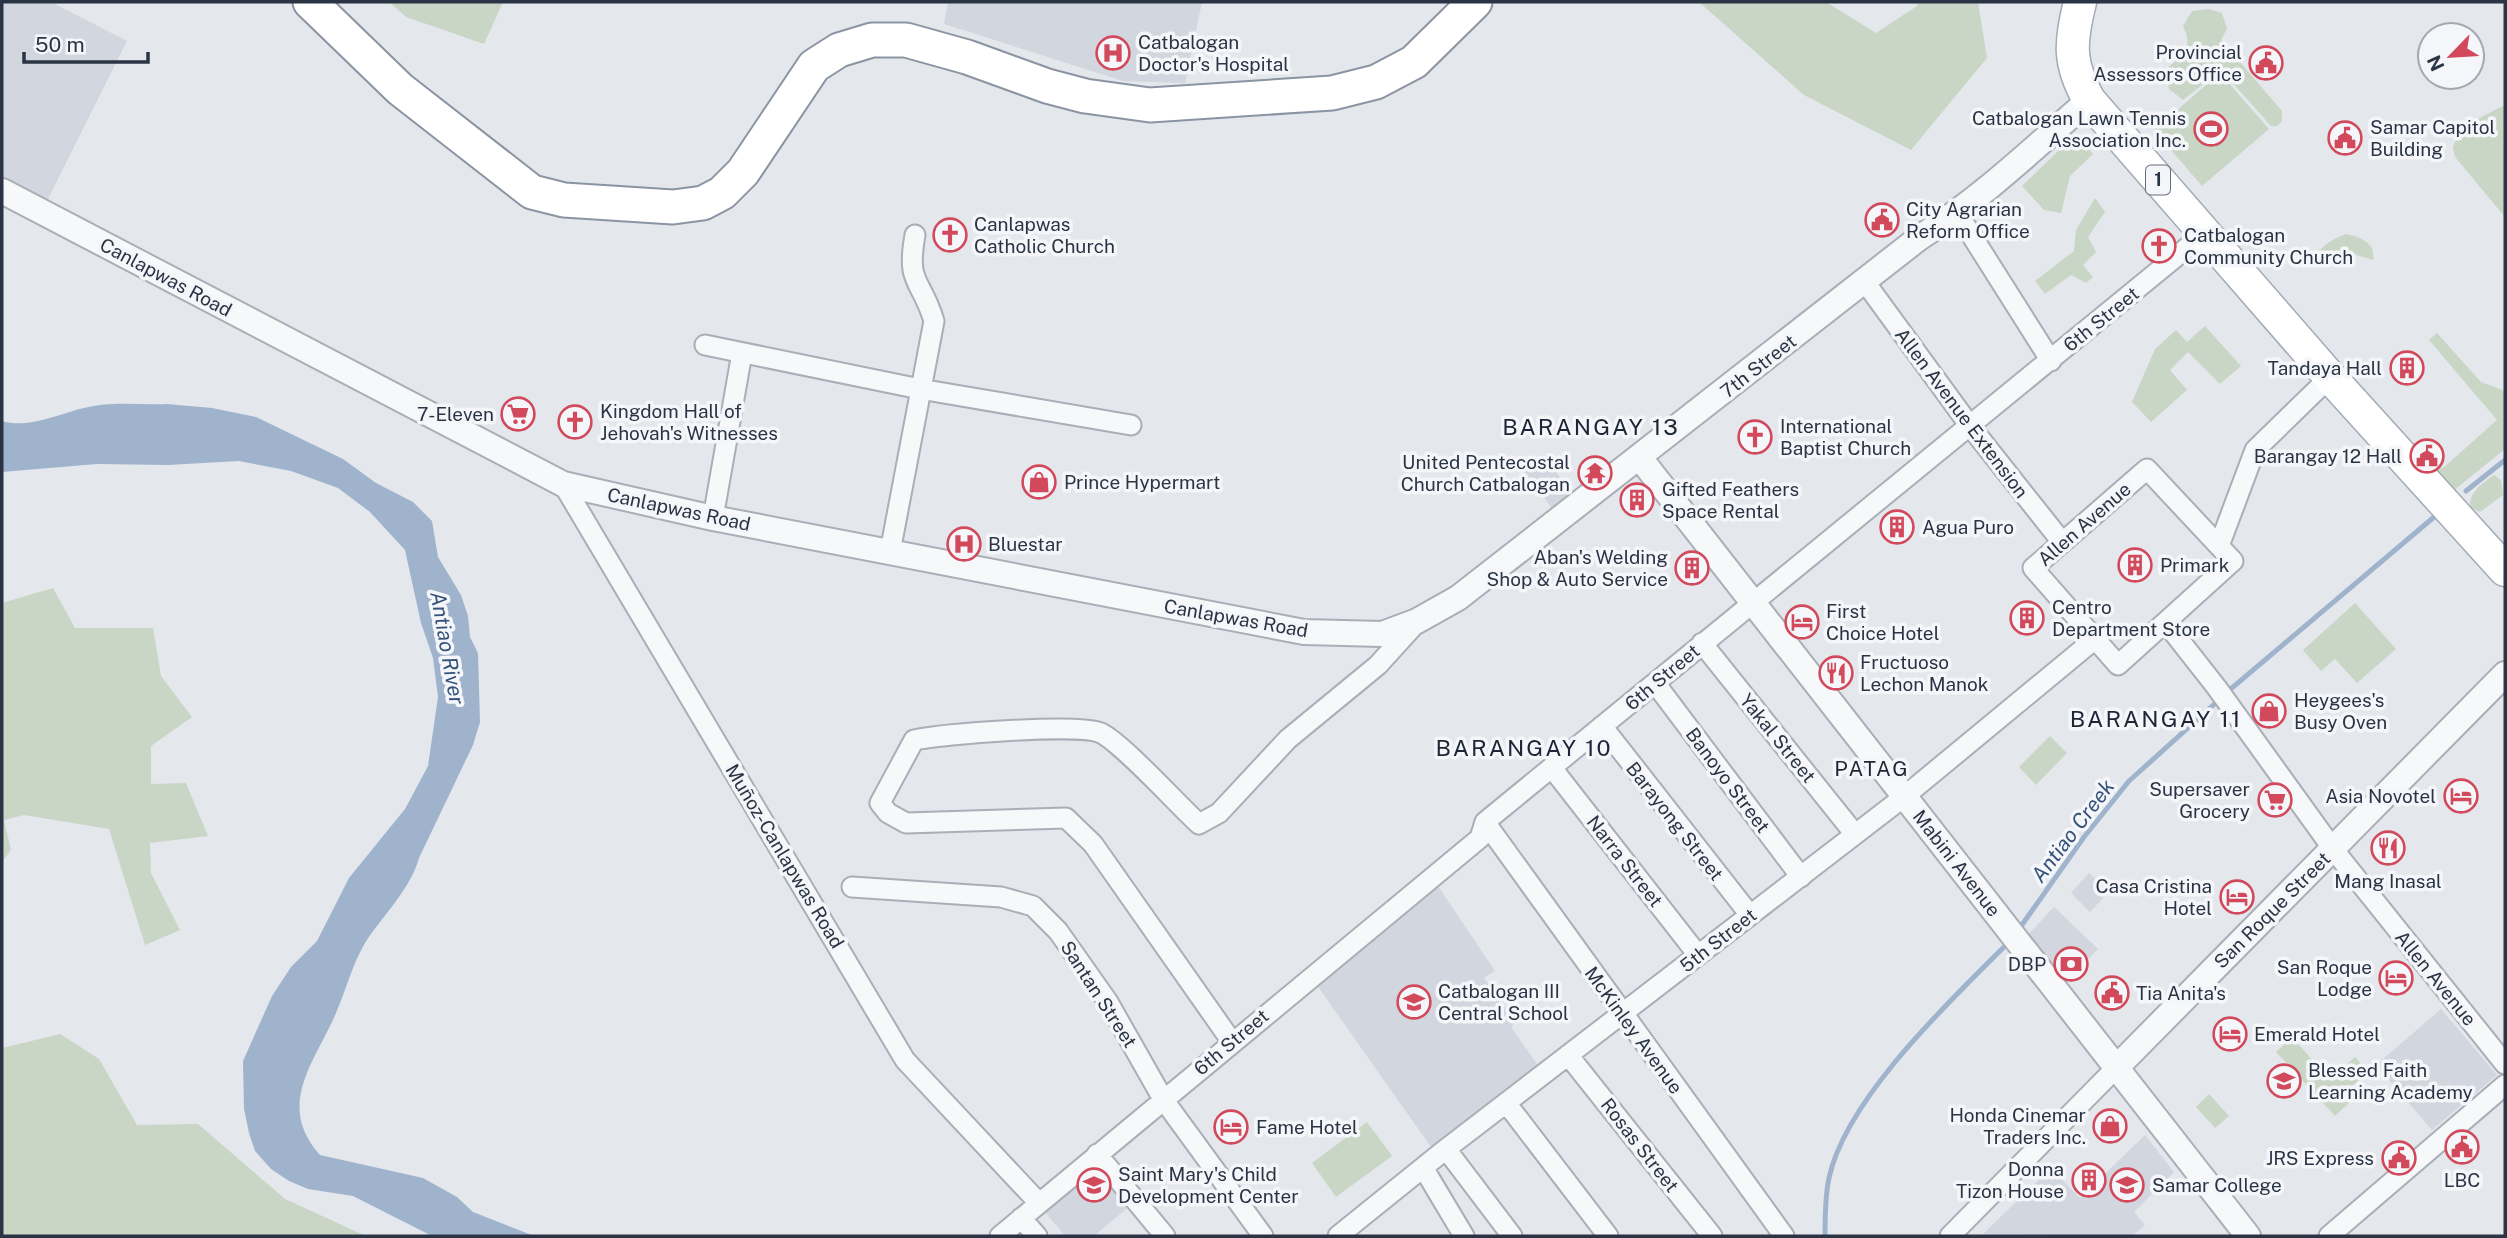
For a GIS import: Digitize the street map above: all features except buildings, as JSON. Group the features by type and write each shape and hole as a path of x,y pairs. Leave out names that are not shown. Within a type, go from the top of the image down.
{"highway":[{"path":"310,2 400,89 532,192 564,200 673,207 703,203 722,193 743,172 814,66 839,50 872,40 906,40 967,57 1047,86 1085,96 1150,105 1332,93 1376,82 1414,62 1475,2"}],"main road":[{"name":"1","path":"2080,2 2070,54 2077,79 2089,100 2330,377 2505,570"}],"street":[{"name":"7th Street","path":"1417,621 1458,598 1919,238 1958,214 2029,155 2089,100"},
{"name":"Canlapwas Road","path":"2,191 563,484 713,518 1304,632 1382,634 1417,621"},
{"path":"1958,214 2051,361"},
{"name":"6th Street","path":"999,1236 1480,838 1485,822 2205,233"},
{"path":"890,552 934,321 929,304 910,272 915,234"},
{"name":"Allen Avenue Extension","path":"1865,282 1970,426 2062,542"},
{"path":"705,345 920,390 1131,425"},
{"path":"713,518 742,354"},
{"path":"2219,545 2255,450 2330,377"},
{"name":"Mabini Avenue","path":"1640,458 2248,1236"},
{"name":"Allen Avenue","path":"2147,469 2219,545 2233,561 2118,665 2033,568 2147,469"},
{"name":"Muñoz-Canlapwas Road","path":"563,484 905,1060 1039,1203"},
{"path":"1232,1042 1093,844 1066,818 906,823 888,813 880,803 883,792 914,740 947,733 1077,729 1100,733 1117,746 1199,824 1219,813 1288,739 1376,667 1417,621"},
{"name":"Allen Avenue","path":"2165,623 2222,694 2333,849 2505,1064"},
{"name":"5th Street","path":"1351,1232 1446,1149 1905,796 2095,639"},
{"name":"Yakal Street","path":"1702,643 1854,833"},
{"name":"San Roque Street","path":"1950,1236 2505,674"},
{"name":"Banoyo Street","path":"1655,683 1801,877"},
{"name":"Barayong Street","path":"1602,726 1750,915"},
{"name":"Narra Street","path":"1552,768 1698,955"},
{"name":"McKinley Avenue","path":"1485,822 1621,1014 1784,1236"},
{"name":"Santan Street","path":"852,887 1001,897 1033,905 1058,931 1108,1002 1163,1099 1263,1236"},
{"name":"Rosas Street","path":"1568,1055 1712,1236"},
{"path":"2329,1236 2505,1085"},
{"path":"1507,1104 1608,1236"},
{"path":"1446,1149 1512,1236"},
{"path":"1097,1154 1165,1236"},
{"path":"1424,1169 1464,1236"},
{"path":"1021,1218 1037,1236"}],"shaded area":[{"path":"2,2 51,2 127,41 42,211 2,191"},
{"name":"Catbalogan Doctor's Hospital","path":"948,2 1202,2 1185,83 1123,81 944,24"},
{"path":"1544,455 1574,497 1554,511 1523,469"},
{"path":"2089,873 2109,892 2090,912 2071,893"},
{"name":"Catbalogan III Central School","path":"1434,880 1495,971 1484,978 1515,1023 1511,1027 1539,1067 1431,1147 1314,981"},
{"name":"Tia Anita's","path":"2054,907 2098,949 2060,989 2023,940"},
{"path":"2441,1009 2497,1075 2432,1130 2376,1065"},
{"name":"Samar College","path":"2145,1135 2174,1172 2134,1212 2145,1225 2132,1236 1983,1234 2051,1168 2080,1198"},
{"name":"Saint Mary's Child Development Center","path":"1097,1165 1131,1205 1094,1236 1065,1236 1044,1211"}],"green space":[{"path":"389,2 503,2 484,44 406,17"},
{"path":"1699,2 1826,2 1876,33 1917,6 1918,2 1978,2 1987,58 1911,150 1804,95"},
{"path":"2209,9 2222,13 2227,29 2221,40 2282,111 2282,121 2277,126 2271,126 2221,70 2183,100 2169,89 2166,69 2182,55 2187,46 2183,26 2192,11"},
{"name":"Catbalogan Lawn Tennis Association Inc.","path":"2220,73 2269,129 2202,186 2154,130"},
{"path":"2505,105 2505,217 2455,157 2453,148 2467,127"},
{"path":"2076,134 2093,154 2070,176 2061,213 2044,210 2022,186"},
{"path":"2095,198 2105,212 2088,237 2096,252 2083,265 2093,277 2086,283 2071,275 2045,294 2035,281 2074,251 2076,230"},
{"path":"2346,234 2362,239 2370,245 2373,260 2350,253 2338,254 2316,265 2314,259 2320,250"},
{"path":"2205,326 2241,366 2220,384 2188,352 2170,370 2187,390 2151,422 2132,402 2155,349 2176,330 2187,342"},
{"path":"2437,333 2481,382 2505,391 2505,449 2448,495 2430,473 2434,467 2443,468 2497,420 2429,340"},
{"path":"2494,475 2501,480 2503,495 2480,512 2470,507 2474,492"},
{"path":"53,588 75,628 153,628 161,676 192,717 151,746 151,784 186,783 208,836 150,843 151,873 180,930 145,945 109,829 24,815 4,820 11,850 2,862 2,603"},
{"path":"2355,603 2396,649 2357,683 2335,659 2321,671 2303,650"},
{"path":"2050,736 2067,753 2036,785 2019,767"},
{"path":"60,1034 99,1059 137,1125 198,1124 285,1199 366,1236 2,1236 2,1048"},
{"path":"2292,1037 2330,1080 2355,1057 2368,1071 2346,1092 2352,1100 2335,1116 2276,1052"},
{"path":"2209,1094 2229,1116 2215,1128 2196,1107"},
{"path":"1367,1122 1392,1156 1336,1197 1312,1163"}],"water":[{"name":"Antiao River","path":"167,404 212,408 256,417 343,459 376,483 413,502 432,521 438,557 461,595 468,616 470,637 478,653 480,722 473,745 415,870 356,960 336,1013 303,1084 301,1119 307,1137 320,1155 423,1178 457,1197 473,1212 534,1236 432,1236 353,1196 308,1189 289,1181 271,1169 255,1151 244,1109 243,1061 272,996 291,967 317,941 349,878 405,809 428,766 438,697 433,658 421,623 405,550 370,512 338,488 291,471 239,461 168,465 97,464 2,472 2,421 25,423 103,405"}],"waterway":[{"name":"Antiao Creek","path":"2466,491 2505,460"},
{"name":"Antiao Creek","path":"2226,693 2440,512"},
{"name":"Antiao Creek","path":"2017,932 2084,837 2129,781 2219,700"},
{"name":"Antiao Creek","path":"1825,1236 1829,1178 1839,1147 1856,1115 1904,1051 2009,942"}],"place":[{"name":"Catbalogan Doctor's Hospital","path":"1113,53"},
{"name":"Provincial Assessors Office","path":"2266,63"},
{"name":"Catbalogan Lawn Tennis Association Inc.","path":"2211,129"},
{"name":"Samar Capitol Building","path":"2345,138"},
{"name":"City Agrarian Reform Office","path":"1882,220"},
{"name":"Canlapwas Catholic Church","path":"950,235"},
{"name":"Catbalogan Community Church","path":"2159,246"},
{"name":"Tandaya Hall","path":"2407,368"},
{"name":"7-Eleven","path":"518,414"},
{"name":"Kingdom Hall of Jehovah's Witnesses","path":"575,422"},
{"name":"International Baptist Church","path":"1755,437"},
{"name":"Barangay 12 Hall","path":"2427,456"},
{"name":"United Pentecostal Church Catbalogan","path":"1595,473"},
{"name":"Prince Hypermart","path":"1039,482"},
{"name":"Gifted Feathers Space Rental","path":"1637,500"},
{"name":"Agua Puro","path":"1897,527"},
{"name":"Bluestar","path":"964,544"},
{"name":"Primark","path":"2135,565"},
{"name":"Aban's Welding Shop & Auto Service","path":"1692,568"},
{"name":"Centro Department Store","path":"2027,618"},
{"name":"First Choice Hotel","path":"1802,622"},
{"name":"Fructuoso Lechon Manok","path":"1836,673"},
{"name":"Heygees's Busy Oven","path":"2269,711"},
{"name":"Asia Novotel","path":"2461,796"},
{"name":"Supersaver Grocery","path":"2275,800"},
{"name":"Mang Inasal","path":"2388,848"},
{"name":"Casa Cristina Hotel","path":"2237,897"},
{"name":"DBP","path":"2071,964"},
{"name":"San Roque Lodge","path":"2396,978"},
{"name":"Tia Anita's","path":"2112,993"},
{"name":"Catbalogan III Central School","path":"1414,1002"},
{"name":"Emerald Hotel","path":"2230,1034"},
{"name":"Blessed Faith Learning Academy","path":"2284,1081"},
{"name":"Honda Cinemar Traders Inc.","path":"2110,1126"},
{"name":"Fame Hotel","path":"1231,1127"},
{"name":"LBC","path":"2462,1147"},
{"name":"JRS Express","path":"2399,1158"},
{"name":"Donna Tizon House","path":"2089,1180"},
{"name":"Saint Mary's Child Development Center","path":"1094,1185"},
{"name":"Samar College","path":"2127,1185"}],"district":[{"name":"BARANGAY 13","path":"1591,427"},
{"name":"BARANGAY 11","path":"2156,719"},
{"name":"BARANGAY 10","path":"1524,748"},
{"name":"PATAG","path":"1872,769"}]}
